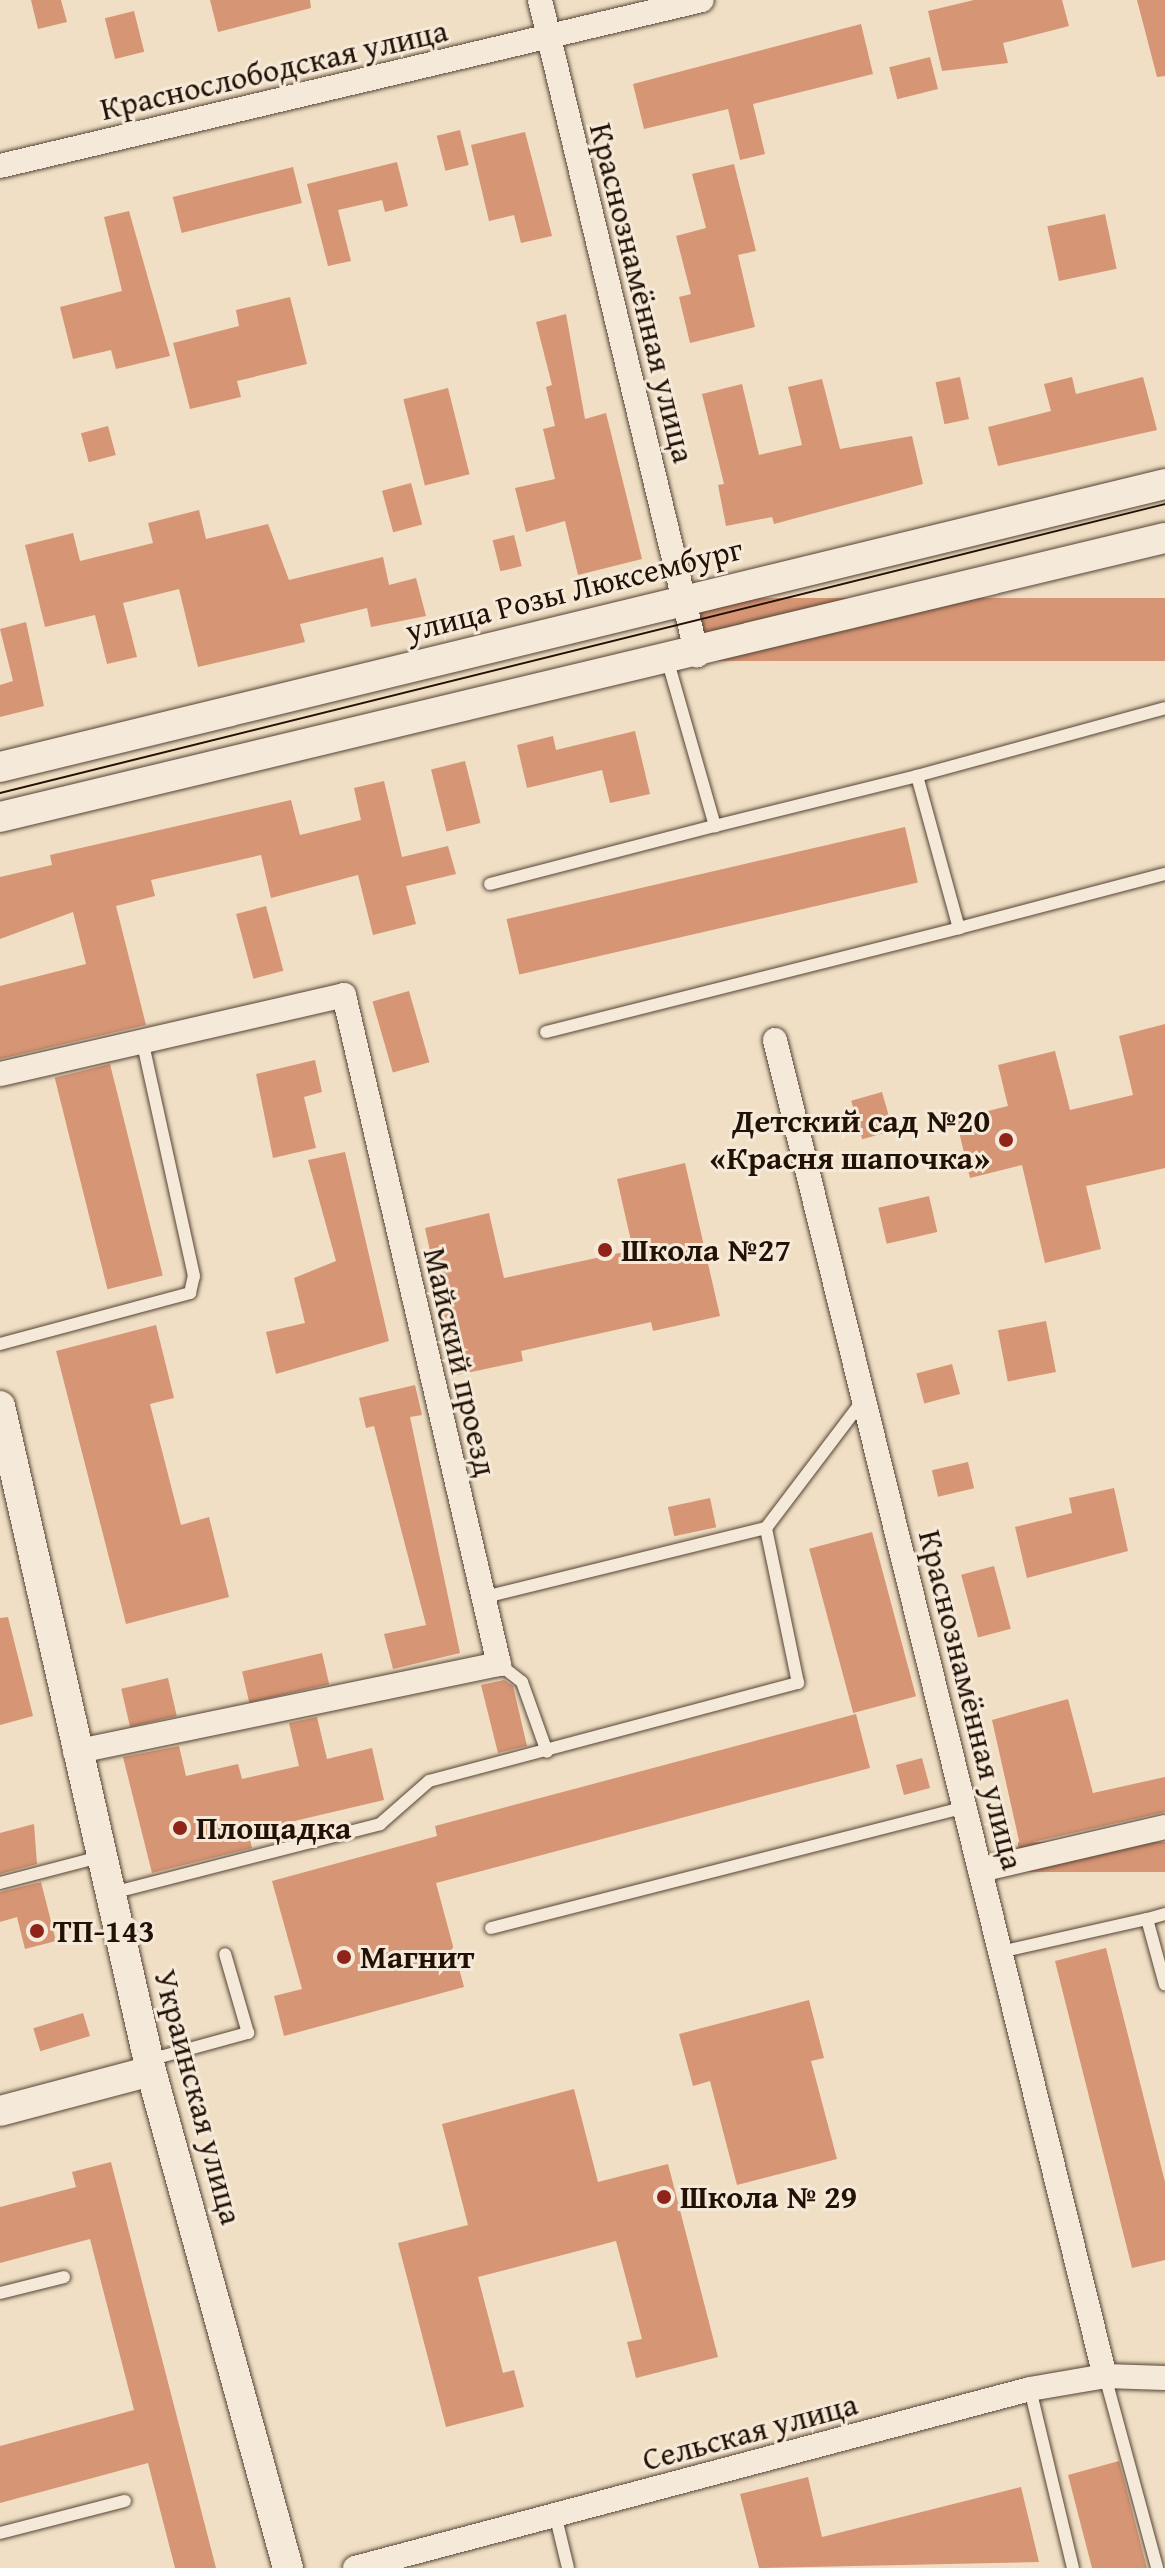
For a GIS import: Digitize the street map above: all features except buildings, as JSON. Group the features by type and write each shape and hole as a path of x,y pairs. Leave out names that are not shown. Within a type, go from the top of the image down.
{"street":[{"name":"Краснознамённая улица","path":"540,0 684,600 683,658"},
{"name":"Краснослободская улица","path":"0,166 548,39 702,0"},
{"name":"улица Розы Люксембург","path":"0,767 1165,484"},
{"path":"0,817 683,658 1165,538"},
{"name":"Майский проезд","path":"0,1074 143,1045 344,995 481,1598 499,1664"},
{"name":"Краснознамённая улица","path":"775,1040 1105,2376"},
{"name":"Украинская улица","path":"0,1406 75,1752 150,2065 288,2568"},
{"path":"75,1752 499,1664"},
{"path":"980,1870 1165,1827"},
{"path":"4,2105 150,2065"},
{"name":"Сельская улица","path":"355,2568 556,2518 1030,2389 1105,2376 1165,2378"}],"lane":[{"path":"683,658 715,826"},
{"path":"490,884 917,776 1165,708"},
{"path":"917,776 959,928"},
{"path":"546,1032 1165,874"},
{"path":"0,1344 190,1293 194,1276 143,1045"},
{"path":"481,1598 766,1528 864,1399"},
{"path":"109,1894 380,1824 429,1781 798,1683 766,1528"},
{"path":"499,1664 522,1682 547,1752"},
{"path":"491,1928 965,1807"},
{"path":"0,1883 100,1857"},
{"path":"1000,1952 1165,1914"},
{"path":"1147,1919 1165,1985"},
{"path":"150,2065 248,2033 225,1954"},
{"path":"0,2293 64,2277"},
{"path":"1105,2376 1157,2568"},
{"path":"1030,2389 1073,2568"},
{"path":"0,2533 125,2501"},
{"path":"556,2518 568,2568"}],"tram line":[{"path":"0,793 1165,504"}],"place":[{"name":"Детский сад №20 «Красня шапочка»","path":"1006,1140"},
{"name":"Школа №27","path":"605,1250"},
{"name":"Площадка","path":"180,1828"},
{"name":"ТП-143","path":"37,1931"},
{"name":"Магнит","path":"344,1957"},
{"name":"Школа № 29","path":"664,2197"}]}
